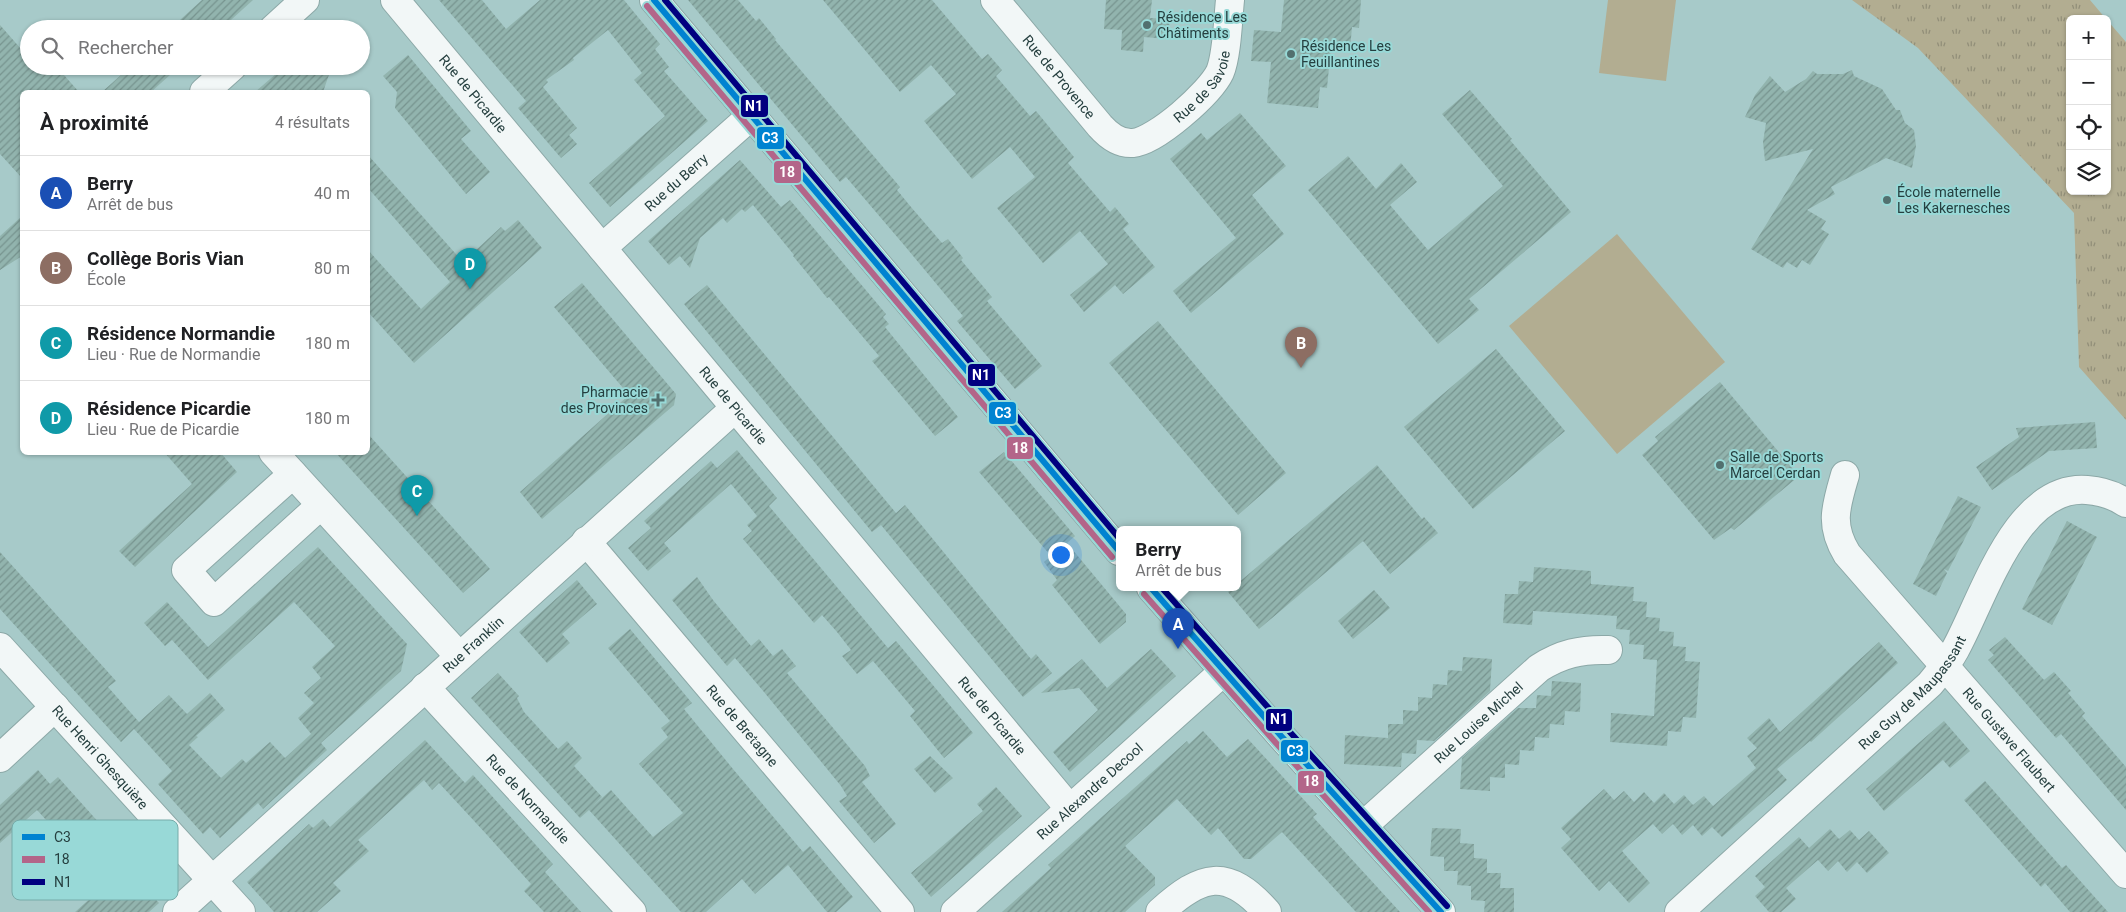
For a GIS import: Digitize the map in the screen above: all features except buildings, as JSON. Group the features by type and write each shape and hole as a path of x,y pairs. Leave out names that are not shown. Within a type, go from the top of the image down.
{"street":[{"path":"283,20 305,0"},
{"name":"Rue de Picardie","path":"395,0 734,409 1070,809"},
{"path":"654,0 1116,547"},
{"name":"Rue de Provence","path":"995,0 1100,126 1114,138 1132,143"},
{"name":"Rue de Savoie","path":"1132,143 1154,136 1200,98 1215,80 1222,61 1230,0"},
{"path":"206,90 223,75"},
{"name":"Rue du Berry","path":"602,248 751,116"},
{"name":"Rue Franklin","path":"177,912 734,409"},
{"path":"276,455 459,656"},
{"path":"293,474 186,570 214,602 321,505"},
{"name":"Rue Gustave Flaubert","path":"1845,475 1835,522 1840,543 1856,565 1944,667 2126,874"},
{"name":"Rue Guy de Maupassant","path":"1680,912 1914,699 1944,667 1955,650 2014,532 2028,515 2048,499 2072,490 2103,492 2126,503"},
{"name":"Rue de Bretagne","path":"586,541 900,912"},
{"path":"1153,591 1441,912"},
{"name":"Rue Henri Ghesquière","path":"0,647 158,820"},
{"name":"Rue Louise Michel","path":"1363,826 1539,668 1569,653 1587,650 1608,650"},
{"name":"Rue Alexandre Decool","path":"956,912 1224,671"},
{"name":"Rue de Normandie","path":"425,687 632,912"},
{"path":"0,758 55,707"},
{"name":"Rue Henri Ghesquière","path":"178,843 241,912"},
{"path":"1160,912 1180,894 1195,885 1218,880 1230,882 1245,890 1268,912"}],"green space":[{"path":"1608,0 1676,0 1666,81 1599,73"},
{"path":"1852,0 2090,0 2103,15 2066,15 2066,195 2111,195 2111,25 2126,42 2126,420 2079,367 2074,213 1918,48"},
{"path":"1617,234 1725,362 1617,454 1509,326"}],"transit line":[{"name":"C3","path":"654,0 1116,547"},
{"name":"N1","path":"665,0 1116,534"},
{"name":"18","path":"647,6 1112,557"},
{"name":"C3","path":"1154,591 1282,737 1441,912"},
{"name":"N1","path":"1165,591 1447,906"},
{"name":"18","path":"1144,594 1429,912"}],"place":[{"name":"Résidence Les Châtiments","path":"1147,25"},
{"name":"Résidence Les Feuillantines","path":"1291,54"},
{"name":"École maternelle Les Kakernesches","path":"1887,200"},
{"name":"Résidence Picardie","path":"470,289"},
{"name":"Collège Boris Vian","path":"1301,368"},
{"name":"Pharmacie des Provinces","path":"658,400"},
{"name":"Salle de Sports Marcel Cerdan","path":"1720,465"},
{"name":"Résidence Normandie","path":"417,516"},
{"name":"Berry","path":"1178,649"}]}
